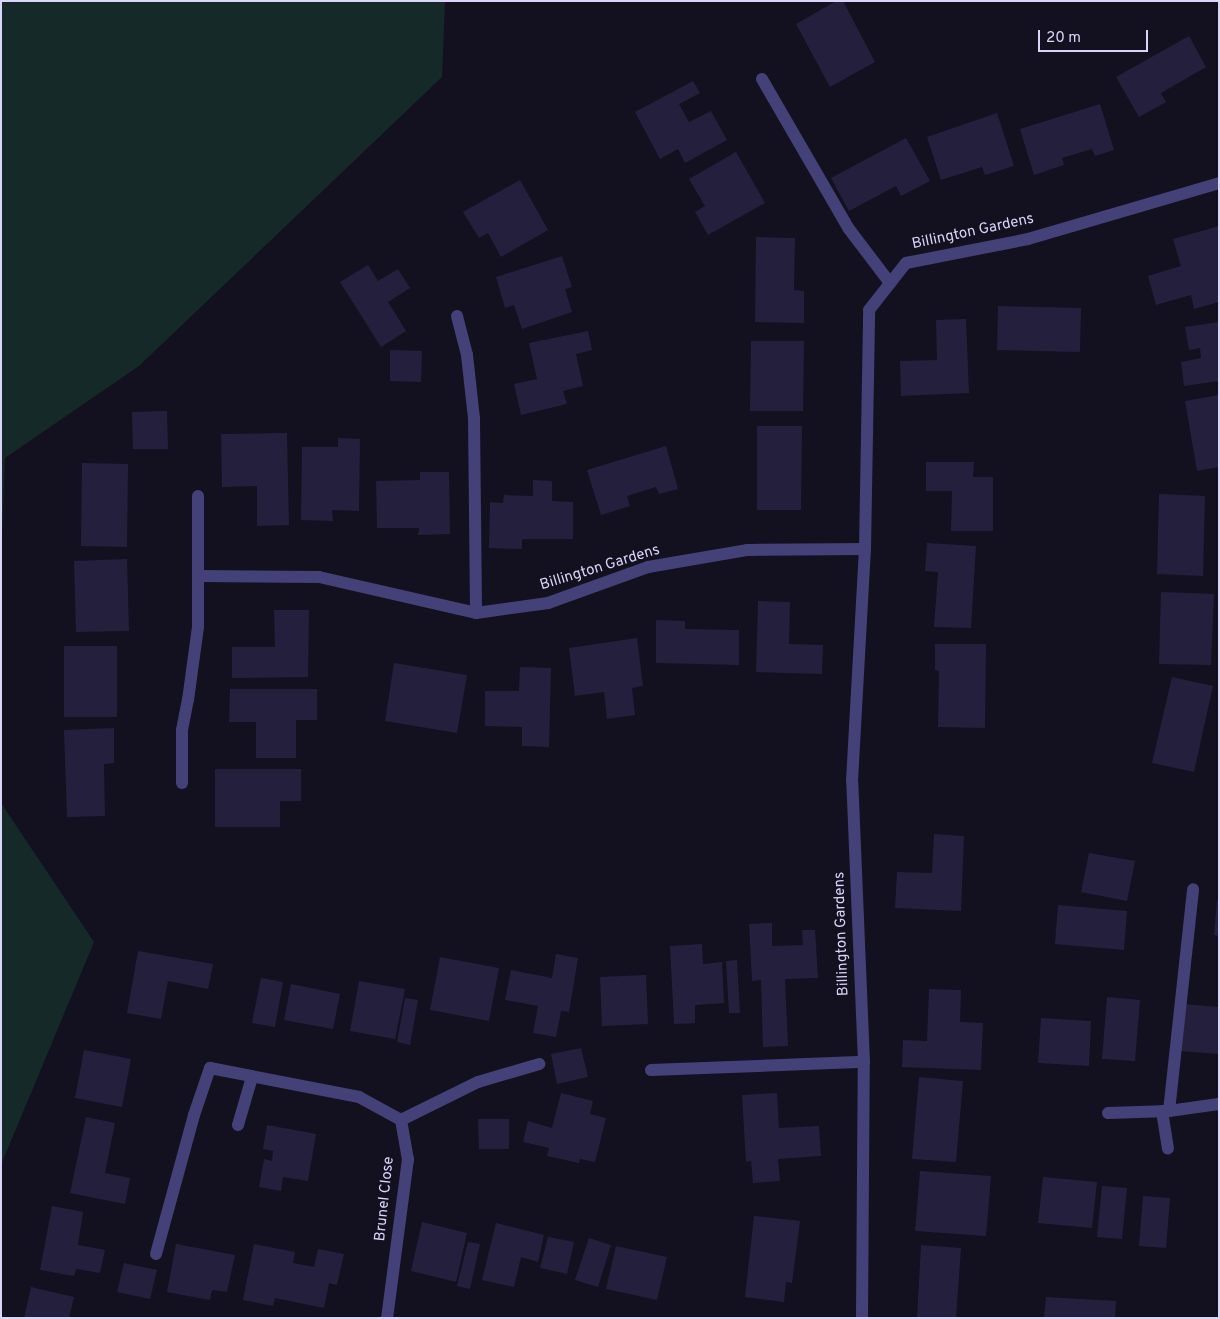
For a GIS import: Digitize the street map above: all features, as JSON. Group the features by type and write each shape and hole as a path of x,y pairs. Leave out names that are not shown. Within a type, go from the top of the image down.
{"street":[{"path":"762,79 849,229 890,283"},
{"name":"Billington Gardens","path":"862,1318 864,1062 852,781 865,550 869,310 906,263 1028,239 1219,183"},
{"path":"457,316 467,355 474,418 476,613"},
{"path":"182,783 182,730 198,627 198,496"},
{"name":"Billington Gardens","path":"198,576 319,577 476,613 548,603 648,567 747,550 865,550"},
{"path":"1168,1149 1166,1111 1194,889"},
{"path":"651,1070 864,1062"},
{"path":"156,1254 194,1114 210,1068 359,1097 400,1120 478,1082 539,1064"},
{"path":"238,1125 252,1077"},
{"path":"1108,1114 1166,1111 1219,1104"},
{"name":"Brunel Close","path":"387,1318 408,1159 400,1120"}],"green space":[{"path":"1,1 445,1 442,77 139,366 5,458 1,565"},
{"path":"1,803 94,942 1,1165"}],"building":[{"path":"836,1 843,1 875,62 830,87 796,24"},
{"path":"1189,36 1206,67 1161,93 1166,102 1139,117 1116,77"},
{"path":"693,81 700,93 679,104 689,122 711,111 727,140 685,163 678,149 660,159 635,112"},
{"path":"1100,104 1114,150 1095,156 1092,149 1062,158 1064,165 1034,175 1020,129"},
{"path":"997,113 1014,166 985,175 982,167 941,180 927,137"},
{"path":"906,138 930,181 901,196 896,186 849,211 831,178"},
{"path":"736,152 765,203 708,235 695,212 705,206 689,179"},
{"path":"520,180 548,230 501,257 488,233 479,238 463,212"},
{"path":"1219,226 1219,302 1194,309 1191,295 1156,305 1148,276 1181,266 1173,239"},
{"path":"756,237 795,238 794,290 804,291 804,323 755,322"},
{"path":"562,256 572,287 565,289 572,312 522,329 514,305 505,308 496,277"},
{"path":"368,265 378,281 398,269 410,288 388,302 406,331 381,347 340,282"},
{"path":"998,306 1081,308 1080,352 997,350"},
{"path":"966,319 969,393 901,396 900,361 937,360 936,320"},
{"path":"1219,322 1219,381 1184,386 1181,362 1201,358 1200,348 1189,350 1185,327"},
{"path":"588,331 592,350 576,354 583,386 563,391 567,404 521,415 514,384 537,379 529,343"},
{"path":"751,341 804,341 803,411 750,411"},
{"path":"390,350 422,351 421,382 390,381"},
{"path":"1219,395 1219,467 1197,471 1185,401"},
{"path":"167,411 168,449 133,449 132,412"},
{"path":"757,426 802,426 801,510 757,510"},
{"path":"287,433 289,525 257,526 257,486 222,487 221,434"},
{"path":"338,438 360,439 359,511 332,510 333,521 301,520 302,447 338,447"},
{"path":"666,446 678,489 659,494 656,487 627,496 630,506 601,515 587,470"},
{"path":"926,462 974,462 973,477 993,477 993,531 951,531 952,491 926,491"},
{"path":"82,463 128,464 127,547 81,546"},
{"path":"420,472 449,472 450,534 418,535 419,528 377,528 376,481 420,480"},
{"path":"533,480 552,481 552,501 573,502 573,539 522,539 522,549 489,548 490,502 503,503 504,495 533,496"},
{"path":"1159,494 1205,496 1203,576 1157,574"},
{"path":"927,543 976,546 971,628 934,627 938,572 925,571"},
{"path":"127,559 129,631 76,632 74,561"},
{"path":"1161,592 1214,594 1211,665 1159,664"},
{"path":"758,601 790,602 789,644 823,645 822,674 756,672"},
{"path":"274,610 309,610 308,677 232,678 232,647 275,647"},
{"path":"656,620 685,621 685,629 739,630 739,665 656,663"},
{"path":"637,638 643,686 632,688 635,715 607,719 604,692 575,696 569,648"},
{"path":"935,644 986,644 985,728 938,727 939,671 935,670"},
{"path":"64,646 117,646 117,717 64,717"},
{"path":"394,663 467,675 457,733 385,721"},
{"path":"520,667 551,668 549,747 522,746 522,727 485,726 485,691 519,691"},
{"path":"1172,677 1213,686 1194,772 1152,763"},
{"path":"230,689 317,689 317,720 296,720 296,758 256,758 256,722 229,722"},
{"path":"114,728 114,763 104,764 105,816 67,817 64,730"},
{"path":"215,769 301,769 301,801 280,801 280,827 215,827"},
{"path":"934,834 964,836 961,911 895,908 897,872 932,873"},
{"path":"1089,853 1135,861 1127,901 1081,892"},
{"path":"1217,901 1219,901 1219,936 1214,935"},
{"path":"1058,905 1127,911 1124,950 1055,944"},
{"path":"772,923 772,946 803,945 802,930 815,930 818,978 785,979 788,1046 763,1047 761,980 752,981 749,924"},
{"path":"702,944 703,964 722,962 724,1003 695,1005 695,1023 674,1024 670,946"},
{"path":"138,951 213,964 208,989 168,981 161,1019 127,1013"},
{"path":"556,954 578,958 569,1012 561,1011 556,1037 533,1033 538,1006 505,1000 511,970 552,978"},
{"path":"440,957 499,968 489,1021 430,1010"},
{"path":"737,960 740,1013 729,1013 726,961"},
{"path":"646,975 648,1024 602,1026 600,977"},
{"path":"261,978 283,982 275,1027 252,1023"},
{"path":"359,981 405,989 395,1039 350,1031"},
{"path":"291,984 340,994 333,1029 284,1020"},
{"path":"929,989 961,990 960,1022 983,1023 981,1070 902,1067 903,1040 927,1041"},
{"path":"1107,997 1140,1000 1135,1061 1102,1059"},
{"path":"405,998 418,1000 410,1045 397,1042"},
{"path":"1182,1004 1219,1007 1219,1054 1179,1051"},
{"path":"1041,1018 1091,1021 1089,1066 1038,1063"},
{"path":"581,1048 588,1077 557,1084 551,1054"},
{"path":"84,1050 131,1059 122,1107 75,1098"},
{"path":"919,1077 963,1081 956,1162 912,1159"},
{"path":"561,1093 593,1101 590,1114 606,1118 595,1162 580,1159 579,1163 547,1156 549,1148 523,1142 528,1121 552,1128"},
{"path":"777,1093 779,1128 819,1126 821,1156 778,1159 780,1181 753,1183 751,1161 746,1162 742,1095"},
{"path":"86,1117 115,1123 105,1173 130,1178 125,1204 70,1193"},
{"path":"478,1119 509,1119 509,1149 479,1149"},
{"path":"267,1125 316,1134 308,1181 283,1177 281,1191 259,1187 264,1159 272,1161 273,1151 263,1149"},
{"path":"920,1171 991,1176 986,1236 915,1231"},
{"path":"1043,1177 1097,1182 1092,1228 1038,1223"},
{"path":"1102,1186 1127,1188 1122,1239 1097,1237"},
{"path":"1143,1196 1170,1198 1166,1248 1139,1246"},
{"path":"52,1206 83,1212 78,1245 105,1250 100,1273 76,1269 74,1276 40,1270"},
{"path":"754,1216 800,1221 792,1283 786,1282 784,1302 745,1297"},
{"path":"422,1222 467,1233 456,1282 411,1271"},
{"path":"496,1223 544,1235 538,1262 521,1257 514,1287 482,1280"},
{"path":"548,1237 574,1242 567,1274 540,1268"},
{"path":"589,1238 611,1245 598,1287 575,1280"},
{"path":"468,1242 480,1244 470,1289 457,1286"},
{"path":"176,1244 235,1255 227,1292 212,1290 210,1300 167,1292"},
{"path":"254,1244 295,1252 293,1263 314,1267 318,1249 344,1254 337,1285 329,1283 324,1308 275,1298 273,1306 243,1300"},
{"path":"921,1245 961,1248 956,1318 917,1318"},
{"path":"616,1246 667,1257 657,1300 606,1289"},
{"path":"124,1263 157,1270 150,1299 117,1292"},
{"path":"31,1287 74,1297 69,1318 24,1318"},
{"path":"1046,1297 1116,1301 1115,1318 1044,1318"}]}
